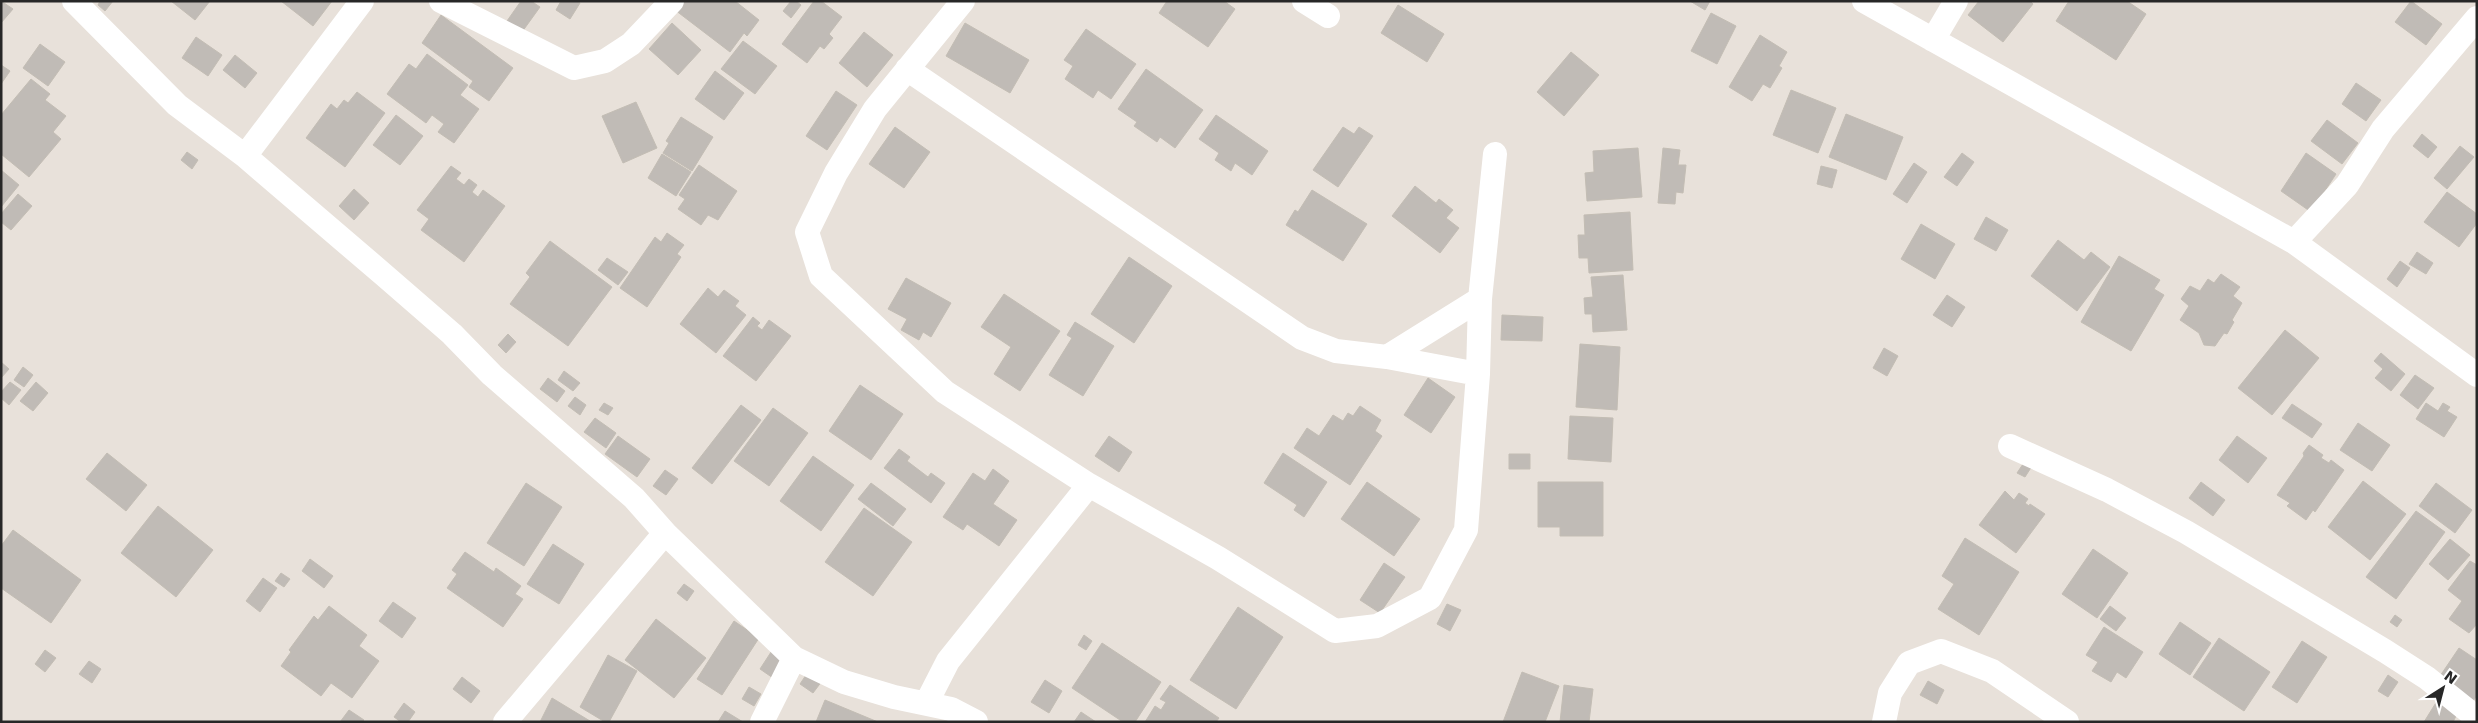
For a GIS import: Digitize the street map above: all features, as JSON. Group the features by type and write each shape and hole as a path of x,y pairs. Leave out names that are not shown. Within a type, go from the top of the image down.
{"street":[{"path":"74,1 177,105 245,156 452,334 492,375 634,498 665,533 794,658 844,682 894,697 927,702 951,709 976,722"},
{"path":"245,156 362,1"},
{"path":"441,1 574,68 605,61 632,44 672,1"},
{"path":"963,1 937,36 906,69 875,109 836,173 807,232 821,276 945,392 1089,485 1218,558 1335,631 1377,626 1430,598 1466,530 1478,374 1480,299 1495,154"},
{"path":"1304,1 1328,16"},
{"path":"1864,1 2294,242 2477,375"},
{"path":"1933,40 1956,1"},
{"path":"2294,242 2346,185 2383,129 2477,18"},
{"path":"906,69 1302,338 1336,352 1387,358 1478,374"},
{"path":"1387,358 1480,299"},
{"path":"2010,446 2107,490 2186,532 2385,651 2427,678 2477,718"},
{"path":"927,702 948,661 1089,485"},
{"path":"505,722 665,533"},
{"path":"1884,722 1890,693 1909,663 1941,651 1992,671 2067,722"},
{"path":"762,722 794,658"}],"building":[{"path":"1,1 13,9 1,23"},
{"path":"100,1 113,1 105,11 98,5"},
{"path":"171,1 210,1 195,20"},
{"path":"281,1 332,1 313,26"},
{"path":"521,1 531,1 540,7 522,32 507,21"},
{"path":"561,1 576,1 580,3 570,19 556,10"},
{"path":"682,1 735,1 759,20 747,36 744,33 730,52 675,10"},
{"path":"791,1 796,1 801,5 791,18 783,11"},
{"path":"814,1 821,1 842,17 829,34 833,38 824,49 820,46 807,63 782,44"},
{"path":"1167,1 1224,1 1235,9 1208,47 1159,13"},
{"path":"1690,1 1710,1 1705,10"},
{"path":"1979,1 2030,1 2033,4 2003,42 1968,15"},
{"path":"2069,1 2127,1 2146,14 2116,60 2056,21"},
{"path":"2411,1 2442,24 2426,45 2395,22"},
{"path":"1398,5 1444,34 1427,62 1381,33"},
{"path":"1711,13 1736,26 1717,64 1691,51"},
{"path":"441,15 513,68 489,101 469,87 473,81 422,43"},
{"path":"672,23 701,50 678,75 649,49"},
{"path":"965,23 1029,60 1010,93 946,56"},
{"path":"1086,29 1136,64 1111,99 1098,90 1093,98 1065,79 1073,66 1064,60"},
{"path":"864,32 893,55 867,87 839,63"},
{"path":"1760,35 1787,52 1779,66 1782,68 1770,88 1763,84 1752,101 1729,87"},
{"path":"196,37 222,55 208,76 182,58"},
{"path":"743,41 777,66 755,94 721,69"},
{"path":"40,44 65,62 48,86 23,68"},
{"path":"1571,52 1599,75 1564,116 1537,92"},
{"path":"427,54 468,85 460,95 479,109 454,143 438,132 444,124 432,115 426,123 387,94 409,64 416,69"},
{"path":"235,55 257,73 245,88 223,70"},
{"path":"1,65 10,71 1,84"},
{"path":"1146,69 1203,110 1175,148 1160,137 1157,142 1134,126 1137,122 1118,109"},
{"path":"715,71 744,93 724,120 695,99"},
{"path":"31,79 50,94 45,100 66,116 53,132 61,139 29,177 1,154 1,115"},
{"path":"2356,83 2381,100 2366,121 2342,104"},
{"path":"1791,90 1836,108 1818,153 1773,135"},
{"path":"836,91 857,105 827,150 806,136"},
{"path":"357,92 385,113 345,167 306,138 331,104 337,109 344,100 348,103"},
{"path":"636,102 657,148 623,163 602,116"},
{"path":"1846,114 1903,137 1886,180 1829,157"},
{"path":"396,115 423,136 400,165 373,145"},
{"path":"1216,115 1268,151 1252,175 1235,163 1231,171 1215,160 1219,153 1199,139"},
{"path":"681,117 713,137 692,171 663,153 669,143 666,141"},
{"path":"2327,120 2358,143 2342,164 2311,141"},
{"path":"895,127 930,152 904,188 869,164"},
{"path":"1343,127 1354,134 1359,127 1373,136 1338,187 1313,170"},
{"path":"2422,134 2437,147 2428,158 2413,146"},
{"path":"2460,146 2474,157 2447,189 2434,178"},
{"path":"1638,148 1642,197 1587,201 1585,173 1594,172 1593,151"},
{"path":"1663,148 1680,150 1678,165 1686,165 1683,193 1676,192 1675,204 1658,203"},
{"path":"187,152 198,160 192,169 181,160"},
{"path":"1962,153 1974,162 1957,186 1944,177"},
{"path":"2306,153 2336,174 2311,212 2281,191"},
{"path":"662,154 691,172 676,196 648,178"},
{"path":"1914,163 1927,172 1907,203 1893,194"},
{"path":"699,165 737,191 718,220 708,215 701,225 678,209 685,199 679,195"},
{"path":"451,166 461,173 456,179 464,185 469,179 477,185 472,192 478,197 483,190 505,206 464,262 421,230 429,219 417,210"},
{"path":"1821,166 1837,170 1832,188 1817,184"},
{"path":"1,170 19,185 1,207"},
{"path":"1415,186 1436,203 1439,199 1453,210 1446,218 1459,228 1440,253 1392,216"},
{"path":"354,189 369,203 354,220 339,206"},
{"path":"1312,190 1367,224 1343,261 1286,225 1295,210 1298,212"},
{"path":"2447,192 2477,214 2477,223 2459,247 2424,222"},
{"path":"18,194 32,206 11,230 1,222 1,214"},
{"path":"1630,212 1633,270 1589,273 1588,258 1579,258 1578,235 1585,235 1584,215"},
{"path":"1986,217 2008,230 1996,251 1974,239"},
{"path":"1921,224 1955,244 1935,279 1901,259"},
{"path":"667,233 684,245 677,254 681,257 647,307 620,288 655,237 661,242"},
{"path":"2058,240 2084,260 2091,252 2110,267 2077,311 2031,276"},
{"path":"550,241 612,287 568,346 510,304 530,277 526,273"},
{"path":"2417,252 2433,263 2426,274 2409,264"},
{"path":"2119,256 2160,280 2154,289 2164,295 2131,351 2081,322"},
{"path":"1129,257 1172,286 1134,343 1091,314"},
{"path":"607,258 628,272 618,285 598,270"},
{"path":"2400,261 2410,268 2397,287 2387,279"},
{"path":"2221,274 2240,287 2233,296 2242,303 2232,320 2234,322 2227,334 2224,333 2215,346 2204,345 2199,333 2180,320 2189,306 2181,299 2190,286 2200,291 2208,279 2214,283"},
{"path":"1623,275 1627,330 1593,332 1592,314 1585,314 1584,298 1593,297 1591,277"},
{"path":"906,278 951,303 931,337 923,332 919,340 901,330 907,319 888,309"},
{"path":"708,288 718,297 724,290 739,301 735,306 746,315 716,353 680,324"},
{"path":"1004,294 1060,331 1020,391 994,374 1011,347 981,327"},
{"path":"1947,295 1965,307 1952,327 1933,315"},
{"path":"1502,315 1543,317 1542,341 1501,340"},
{"path":"753,317 760,323 757,326 762,330 769,320 791,336 756,381 723,356"},
{"path":"1075,322 1114,346 1083,396 1049,375 1072,338 1067,335"},
{"path":"2285,330 2319,358 2272,415 2238,388"},
{"path":"508,334 516,342 506,353 498,345"},
{"path":"1580,344 1620,347 1617,410 1576,407"},
{"path":"1884,348 1898,356 1887,376 1873,368"},
{"path":"2381,353 2405,374 2391,391 2375,378 2383,369 2374,361"},
{"path":"1,362 9,369 1,378"},
{"path":"23,367 33,375 24,387 14,380"},
{"path":"564,371 580,383 573,391 558,380"},
{"path":"2415,375 2434,388 2418,409 2400,395"},
{"path":"548,378 565,391 557,402 540,389"},
{"path":"1428,378 1455,397 1431,433 1404,415"},
{"path":"10,382 21,390 9,405 1,398 1,392"},
{"path":"36,382 48,393 33,411 20,401"},
{"path":"860,385 903,414 871,460 829,431"},
{"path":"575,397 586,405 580,415 568,406"},
{"path":"604,403 613,408 608,415 599,410"},
{"path":"2426,403 2438,411 2443,403 2450,407 2447,411 2457,417 2444,437 2416,419"},
{"path":"2292,404 2322,424 2312,438 2282,418"},
{"path":"741,405 761,420 712,484 692,468"},
{"path":"1360,406 1381,420 1375,431 1382,436 1350,485 1294,448 1307,428 1319,436 1333,415 1343,421 1348,413 1353,416"},
{"path":"773,408 808,433 769,486 734,461"},
{"path":"1570,416 1613,418 1611,462 1568,459"},
{"path":"595,418 616,433 606,448 584,432"},
{"path":"2358,423 2390,445 2372,471 2340,450"},
{"path":"618,436 650,459 637,477 605,454"},
{"path":"1109,436 1132,452 1119,472 1095,456"},
{"path":"2237,436 2267,458 2248,483 2219,460"},
{"path":"2309,445 2323,455 2321,458 2329,463 2331,460 2344,470 2315,512 2313,510 2306,520 2287,506 2290,503 2277,495 2304,456 2303,453"},
{"path":"899,449 910,457 907,461 928,477 931,473 945,483 931,503 884,468"},
{"path":"107,453 147,485 126,511 86,479"},
{"path":"1283,453 1327,482 1304,517 1294,510 1297,505 1264,483"},
{"path":"1509,454 1530,454 1530,469 1509,469"},
{"path":"813,456 854,485 821,531 780,501"},
{"path":"2025,461 2032,466 2025,477 2017,473"},
{"path":"993,469 1009,481 993,504 1017,520 999,546 967,524 963,530 943,517 973,473 985,481"},
{"path":"665,470 678,479 666,495 653,486"},
{"path":"2363,481 2406,514 2370,560 2328,527"},
{"path":"1367,482 1420,519 1394,556 1341,519"},
{"path":"1538,482 1603,482 1603,536 1560,536 1560,527 1538,527"},
{"path":"2201,482 2225,500 2213,516 2189,498"},
{"path":"526,483 562,507 524,566 487,543"},
{"path":"871,483 906,509 893,526 858,499"},
{"path":"2436,483 2472,510 2455,533 2419,506"},
{"path":"2005,491 2014,500 2019,493 2028,499 2025,503 2029,506 2030,504 2045,514 2016,553 1979,525"},
{"path":"158,506 213,550 176,597 121,553"},
{"path":"864,508 912,542 873,596 825,562"},
{"path":"2416,511 2445,532 2396,599 2366,577"},
{"path":"13,530 81,580 51,623 1,588 1,546"},
{"path":"1965,538 2019,572 1979,635 1938,609 1954,584 1942,576"},
{"path":"2450,539 2470,555 2448,580 2429,564"},
{"path":"553,544 584,564 559,604 527,584"},
{"path":"2093,549 2128,573 2097,618 2062,594"},
{"path":"465,552 494,572 496,568 521,586 515,594 523,599 503,627 447,588 457,574 452,570"},
{"path":"310,559 333,576 324,588 302,571"},
{"path":"2470,561 2477,565 2477,624 2469,633 2449,619 2462,601 2448,590"},
{"path":"1384,563 1405,577 1380,613 1360,600"},
{"path":"281,573 290,579 284,587 275,581"},
{"path":"263,578 277,588 260,612 246,601"},
{"path":"684,584 694,591 687,601 677,593"},
{"path":"393,602 416,618 402,638 379,621"},
{"path":"1447,604 1461,610 1450,631 1437,624"},
{"path":"329,606 367,635 359,646 379,661 352,698 331,683 321,696 281,666 291,652 289,650 314,616 318,620"},
{"path":"2110,606 2126,618 2116,631 2100,619"},
{"path":"1238,607 1283,637 1236,709 1190,680"},
{"path":"2395,615 2402,620 2397,627 2390,622"},
{"path":"656,619 706,658 674,698 625,660"},
{"path":"734,621 759,638 722,695 697,679"},
{"path":"2180,622 2211,643 2190,675 2159,654"},
{"path":"2104,627 2143,652 2126,678 2117,672 2111,682 2092,671 2098,662 2086,655"},
{"path":"1084,635 1092,641 1086,650 1078,645"},
{"path":"2219,638 2270,672 2244,711 2193,677"},
{"path":"2302,641 2327,657 2297,703 2272,687"},
{"path":"1102,643 1161,682 1135,722 1123,722 1072,688"},
{"path":"2459,648 2477,660 2477,696 2472,702 2438,679"},
{"path":"773,649 786,658 773,678 760,669"},
{"path":"45,650 56,658 45,672 35,664"},
{"path":"608,655 637,671 609,722 605,722 580,707"},
{"path":"89,661 101,669 92,683 79,674"},
{"path":"808,672 822,681 813,693 800,684"},
{"path":"1522,672 1559,686 1545,722 1503,722"},
{"path":"2388,675 2398,682 2388,697 2378,691"},
{"path":"462,677 480,691 471,703 453,689"},
{"path":"1045,680 1062,691 1049,713 1031,702"},
{"path":"1928,681 1944,690 1937,704 1920,695"},
{"path":"1170,685 1219,718 1216,722 1145,722 1155,706 1161,710 1166,702 1160,699"},
{"path":"1564,685 1593,689 1589,722 1560,722"},
{"path":"749,687 761,694 754,706 742,699"},
{"path":"552,698 590,721 540,722"},
{"path":"825,700 878,722 816,722"},
{"path":"2437,701 2457,714 2453,722 2424,722"},
{"path":"404,703 415,712 408,722 401,722 394,717"},
{"path":"349,710 364,720 362,722 340,722"},
{"path":"725,711 743,722 718,722"},
{"path":"1081,712 1096,722 1074,722"}]}
